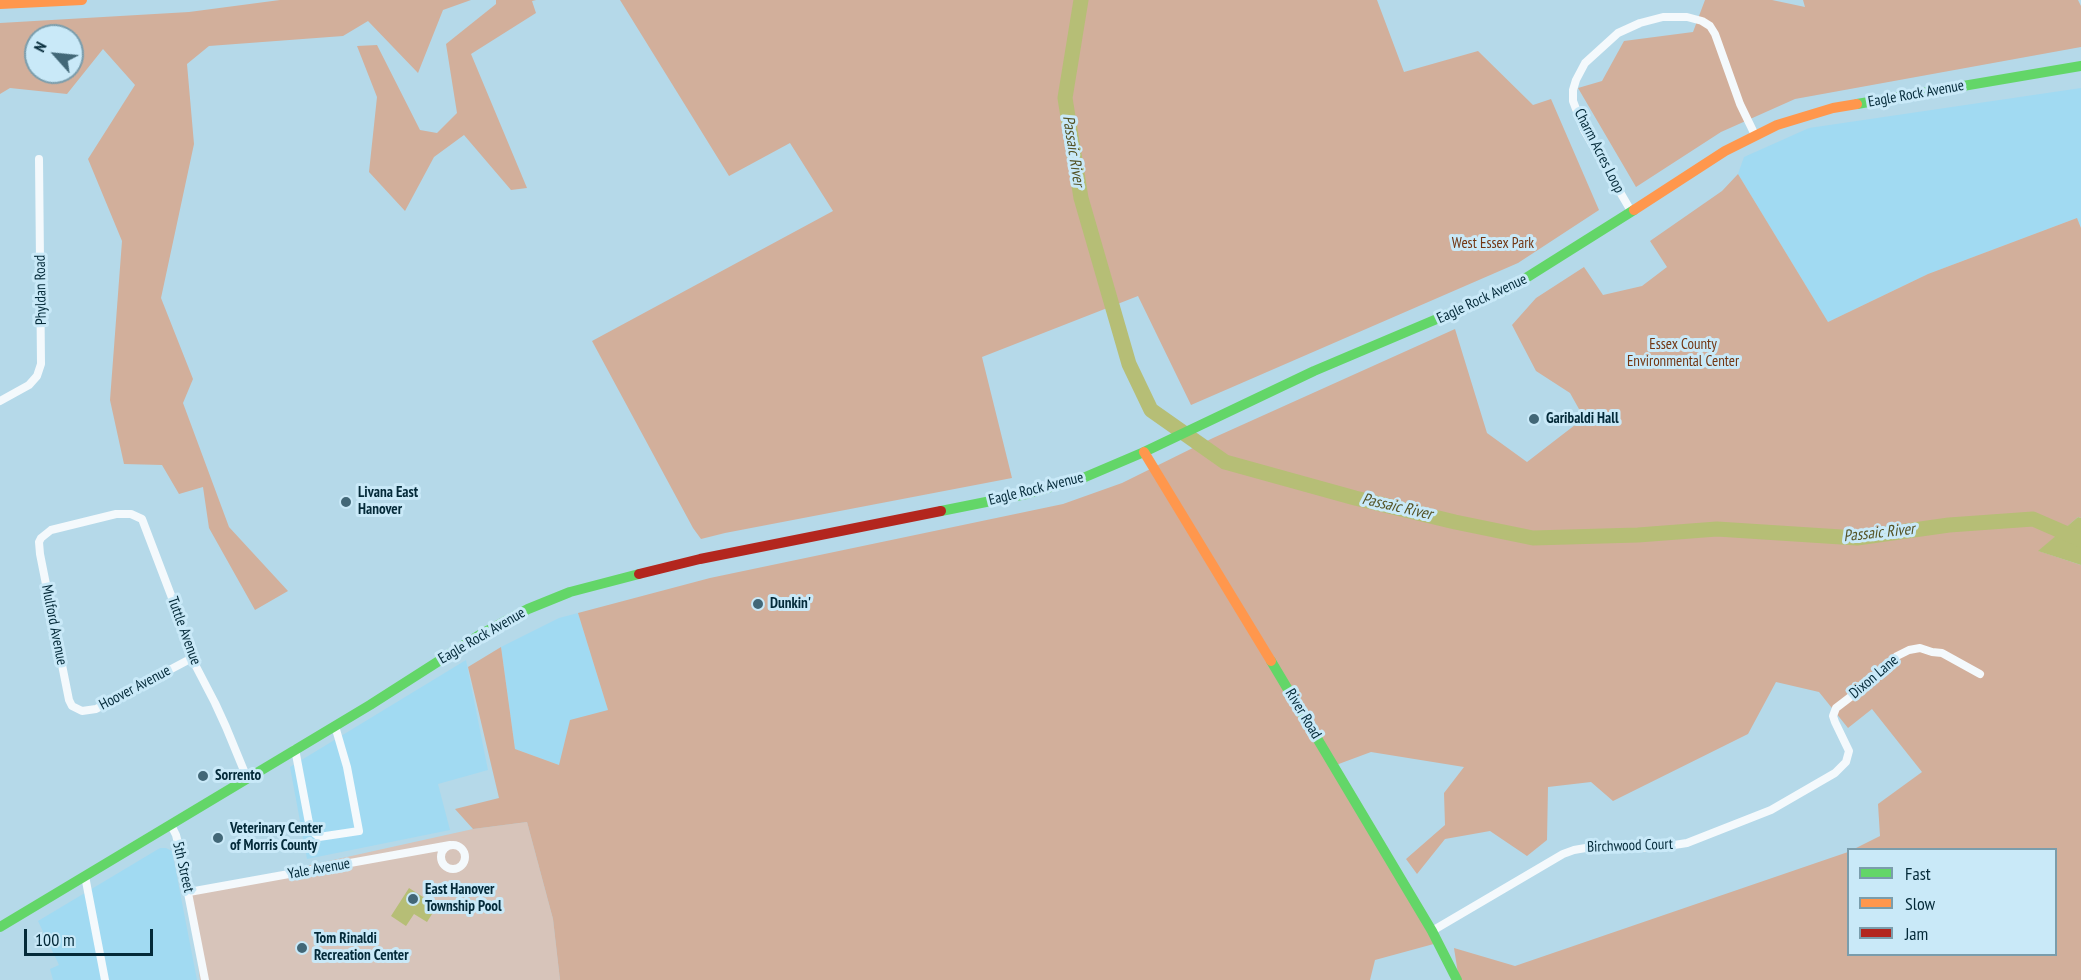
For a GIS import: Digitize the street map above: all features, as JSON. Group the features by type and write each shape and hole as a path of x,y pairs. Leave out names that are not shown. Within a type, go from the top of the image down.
{"main road":[{"path":"0,4 82,0"},
{"name":"Eagle Rock Avenue","path":"0,927 512,617 570,592 727,554 1026,494 1083,478 1144,452 1314,371 1510,288 1700,166 1755,135 1799,117 1833,108 2081,66"},
{"name":"River Road","path":"1144,452 1209,556 1432,931 1457,980"}],"street":[{"name":"Charm Acres Loop","path":"1631,211 1584,130 1573,101 1576,80 1585,63 1618,33 1663,17 1687,17 1710,26 1740,104 1755,135"},
{"name":"Phyldan Road","path":"0,401 29,385 37,376 41,364 39,159"},
{"name":"Tuttle Avenue","path":"42,538 51,530 116,514 131,514 142,519 192,658 226,727 247,778"},
{"name":"Mulford Avenue","path":"42,538 39,542 40,554 69,700 77,709"},
{"name":"Dixon Lane","path":"1835,773 1846,762 1849,751 1834,722 1833,716 1836,708 1870,682 1897,656 1909,650 1925,649 1942,653 1980,674"},
{"name":"Hoover Avenue","path":"77,709 88,711 96,709 192,658"},
{"path":"295,749 309,823 313,832 319,837 359,831 347,767 335,726"},
{"name":"Birchwood Court","path":"1432,931 1563,854 1597,846 1655,848 1687,843 1771,810 1835,773"},
{"name":"5th Street","path":"171,825 176,835 189,892 205,980"},
{"name":"Yale Avenue","path":"189,892 450,845"},
{"path":"85,876 105,980"}],"shaded area":[{"path":"2081,88 2081,228 2077,218 1928,274 1828,322 1738,174 1744,157 1809,128"},
{"path":"2078,517 2081,518 2081,565 2038,551"},
{"path":"578,613 608,710 559,765 515,749 501,647 559,618"},
{"path":"466,660 488,770 438,784 450,830 307,859 290,767"},
{"path":"527,822 553,919 560,980 200,980 189,892 473,829"},
{"path":"160,848 172,851 197,980 53,980 50,969 59,965 38,921"},
{"path":"409,888 437,906 427,922 414,914 406,926 391,916"}],"green space":[{"path":"280,0 471,0 443,10 418,73 368,21 343,36 209,46 187,64 194,144 161,298 193,379 183,403 229,527 288,591 255,610 209,528 203,487 179,494 162,465 124,464 110,400 122,241 88,159 135,85 103,49 84,73 84,24 24,24 24,84 75,84 67,94 10,88 0,94 0,23 189,12"},
{"path":"496,0 536,0 532,1 536,13 471,54 527,188 511,190 464,135 434,157 405,211 369,172 377,97 357,46 377,45 420,130 437,133 457,113 446,44 496,4"},
{"name":"West Essex Park","path":"620,0 1377,0 1404,72 1478,51 1533,105 1551,99 1599,210 1518,263 1191,405 1138,296 982,357 1012,478 701,539 592,341 833,211 790,143 729,176"},
{"path":"1705,0 1772,0 1805,7 1803,0 2078,0 2081,6 2081,47 1795,99 1721,132 1636,187 1578,88 1602,81 1624,41 1693,32"},
{"name":"Essex County Environmental Center","path":"1738,174 1828,322 1928,274 2077,218 2081,228 2081,518 2078,517 2039,551 2081,565 2081,980 1459,980 1454,948 1515,966 1847,852 1847,956 2057,956 2057,848 1856,848 1880,836 1878,804 1922,772 1872,709 1848,728 1819,692 1776,682 1748,734 1613,801 1591,782 1548,787 1547,840 1527,856 1490,831 1445,839 1417,874 1406,859 1445,825 1444,793 1464,767 1371,752 1336,765 1441,942 1375,960 1370,980 560,980 553,919 527,822 473,829 455,809 499,798 468,667 501,647 515,749 559,765 570,720 608,710 578,613 710,578 1063,504 1122,483 1213,438 1455,329 1487,433 1527,462 1584,418 1570,393 1536,371 1512,325 1536,298 1584,267 1603,295 1642,286 1667,267 1650,241 1722,191"}],"waterway":[{"name":"Passaic River","path":"1081,0 1065,98 1081,198 1129,364 1151,410 1225,462 1355,498 1533,538 1638,535 1717,529 1857,538 1949,525 2033,519 2081,540"}],"traffic: fast":[{"path":"1857,104 2081,66"},
{"path":"941,511 1026,494 1083,478 1144,452 1314,371 1510,288 1634,210"},
{"path":"0,927 370,705 478,636 528,609 570,592 639,574"},
{"path":"1271,661 1432,931 1457,980"}],"traffic: slow":[{"path":"0,4 82,0"},
{"path":"1634,210 1725,151 1777,125 1833,108 1857,104"},
{"path":"1144,452 1271,661"}],"traffic: jam":[{"path":"639,574 700,559 941,511"}],"place":[{"name":"Garibaldi Hall","path":"1534,419"},
{"name":"Livana East Hanover","path":"346,502"},
{"name":"Dunkin'","path":"758,604"},
{"name":"Sorrento","path":"203,776"},
{"name":"Veterinary Center of Morris County","path":"218,838"},
{"name":"East Hanover Township Pool","path":"413,899"},
{"name":"Tom Rinaldi Recreation Center","path":"302,948"}]}
